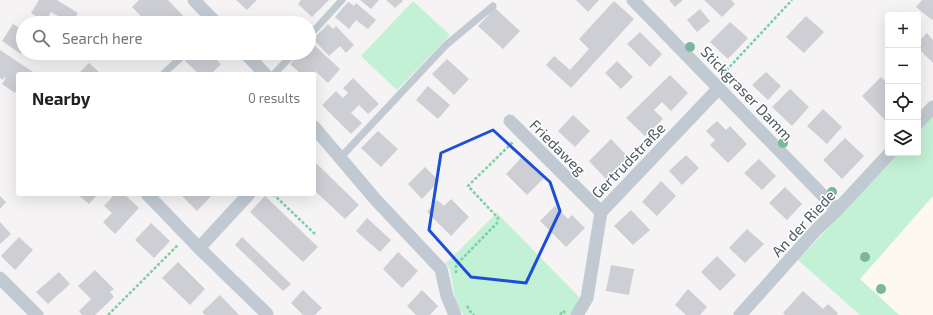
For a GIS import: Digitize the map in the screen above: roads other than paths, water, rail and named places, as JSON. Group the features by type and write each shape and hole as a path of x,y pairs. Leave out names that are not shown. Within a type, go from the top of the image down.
{"street":[{"name":"Stickgraser Damm","path":"633,0 837,210"},
{"path":"196,1 210,16"},
{"path":"252,60 263,72"},
{"name":"Gertrudstraße","path":"577,315 587,298 601,212 717,85"},
{"path":"921,120 933,107"},
{"name":"Friedaweg","path":"510,121 601,212"},
{"path":"316,129 375,199 441,268 447,296 455,315"},
{"name":"An der Riede","path":"740,315 816,230 837,210 887,156"},
{"path":"149,196 199,248 267,314"},
{"path":"199,248 247,196"},
{"path":"0,278 37,315"}],"lane":[{"path":"316,28 342,0"},
{"path":"340,158 446,45 493,6"},
{"path":"165,72 178,60"},
{"path":"276,72 287,60"}]}
